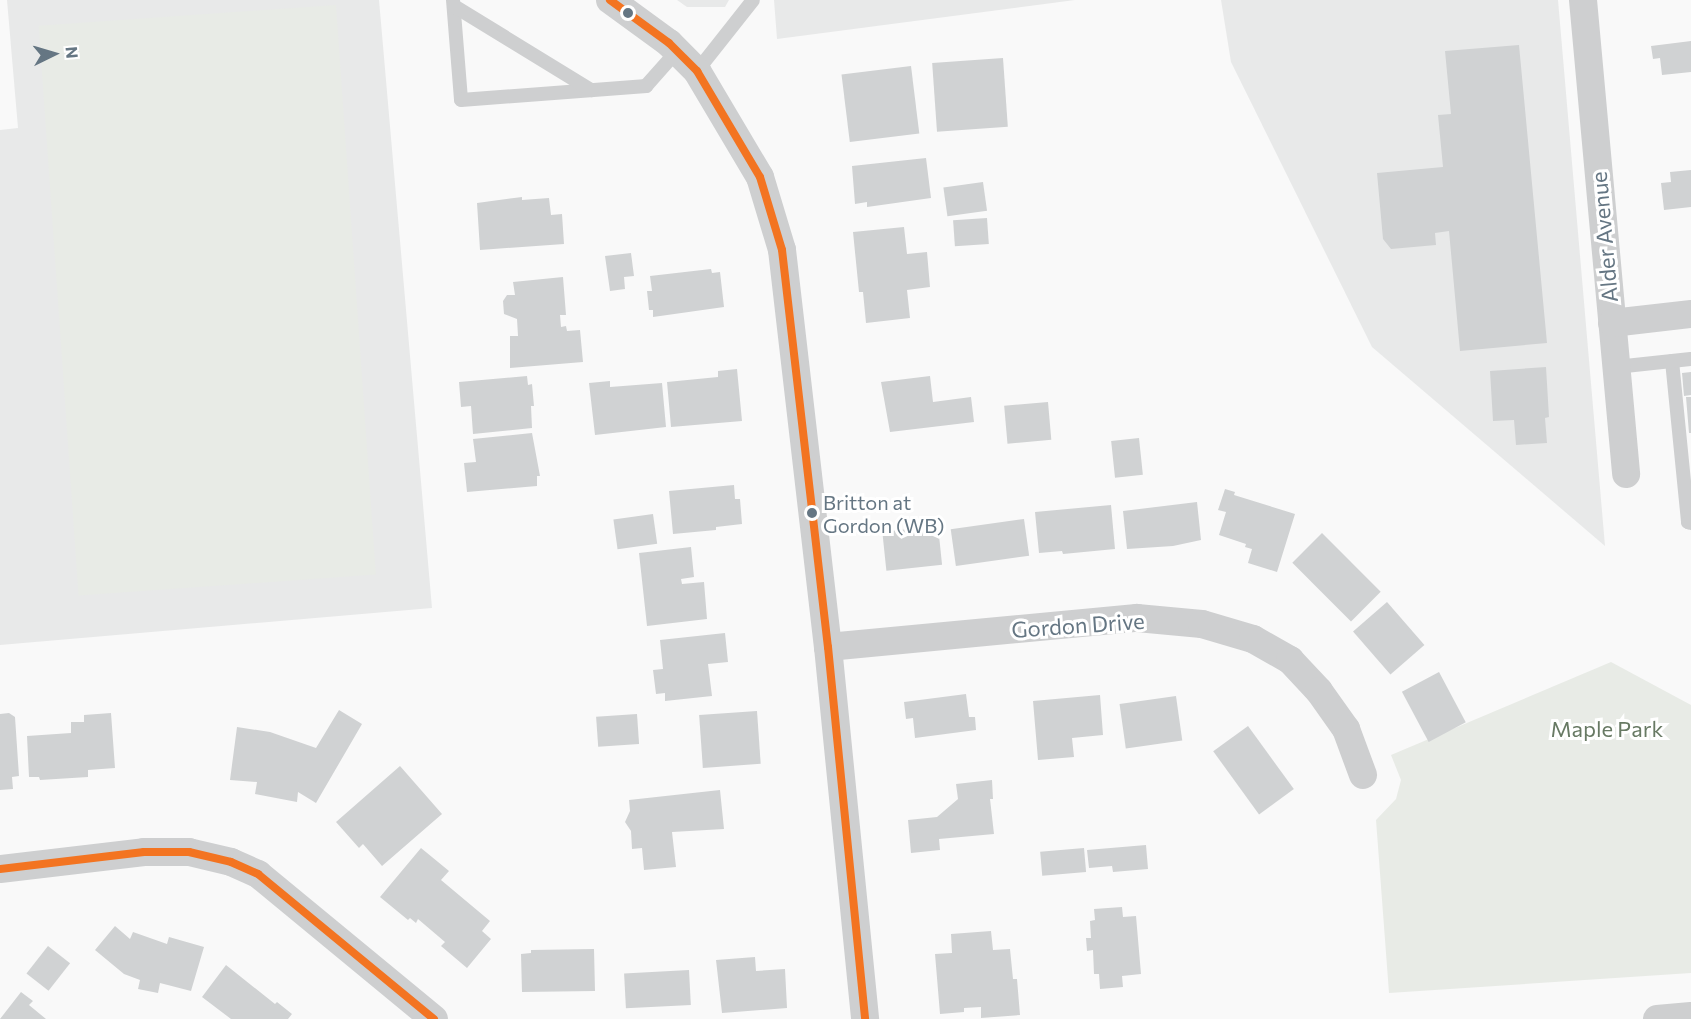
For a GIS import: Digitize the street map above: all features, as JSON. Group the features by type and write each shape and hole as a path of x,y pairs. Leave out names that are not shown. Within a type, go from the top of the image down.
{"street":[{"path":"610,0 677,51 697,71 760,177 782,250 828,647 865,1019"},
{"name":"Alder Avenue","path":"1583,0 1626,474"},
{"path":"1612,323 1691,314"},
{"name":"Gordon Drive","path":"828,647 1137,618 1202,624 1253,639 1290,660 1319,691 1346,729 1364,775"},
{"path":"0,869 144,852 189,852 231,862 258,874 435,1019"},
{"path":"1657,1019 1691,1016"}],"lane":[{"path":"697,71 753,0"},
{"path":"454,3 591,90"},
{"path":"454,3 461,100 646,86 677,51"},
{"path":"1616,367 1691,359"},
{"path":"1672,362 1688,522 1691,523"}],"shaded area":[{"path":"7,0 379,0 432,608 0,645 0,130 18,128"},
{"path":"677,0 729,0 725,7 687,7"},
{"path":"774,0 1075,0 777,39"},
{"path":"1221,0 1558,0 1605,546 1372,347 1231,62"}],"green space":[{"path":"336,5 376,575 79,595 39,26"},
{"name":"Maple Park","path":"1611,662 1691,705 1691,973 1389,993 1376,820 1396,799 1401,780 1391,755"}],"building":[{"path":"1691,41 1691,72 1662,75 1660,58 1653,59 1651,46"},
{"path":"1519,45 1547,343 1460,351 1449,231 1435,233 1436,245 1391,249 1383,239 1377,173 1443,167 1438,115 1451,114 1445,51"},
{"path":"1003,58 1008,127 937,132 932,63"},
{"path":"911,66 919,133 850,142 842,75"},
{"path":"926,158 931,198 867,207 867,202 855,204 852,166"},
{"path":"1691,170 1691,207 1664,210 1661,183 1671,182 1670,172"},
{"path":"983,182 987,211 947,216 943,188"},
{"path":"522,197 522,200 549,198 551,215 562,214 564,244 480,250 477,203"},
{"path":"987,218 989,244 955,246 953,220"},
{"path":"904,227 907,254 927,252 930,287 907,290 910,318 866,323 863,292 859,292 853,232"},
{"path":"631,253 634,276 624,277 625,289 610,291 605,256"},
{"path":"711,269 712,273 720,272 724,307 653,317 653,310 649,310 647,291 652,291 650,276"},
{"path":"563,277 566,315 560,315 561,327 566,326 567,331 580,330 583,362 510,368 510,336 518,336 517,319 504,314 503,301 507,295 515,295 513,282"},
{"path":"1546,367 1549,417 1545,418 1547,443 1516,445 1514,420 1493,421 1490,371"},
{"path":"737,369 742,421 671,427 667,382 718,377 718,371"},
{"path":"1691,372 1691,395 1684,396 1682,373"},
{"path":"527,376 528,385 532,384 534,406 531,406 532,428 473,434 471,406 461,407 459,382"},
{"path":"930,376 933,402 971,397 974,422 890,432 881,382"},
{"path":"610,381 610,387 662,383 666,427 595,435 589,383"},
{"path":"1686,397 1691,397 1691,433 1689,433"},
{"path":"1048,402 1051,440 1007,444 1004,406"},
{"path":"532,433 540,476 537,476 537,486 467,492 464,463 476,462 473,439"},
{"path":"1139,438 1143,475 1115,478 1111,441"},
{"path":"734,485 735,499 740,499 742,524 716,527 716,530 673,534 669,491"},
{"path":"1225,489 1235,492 1234,495 1295,514 1277,572 1248,563 1252,549 1245,547 1246,544 1219,535 1226,512 1218,510"},
{"path":"1197,502 1201,540 1173,546 1127,549 1123,511"},
{"path":"1111,505 1115,549 1063,554 1062,551 1039,553 1035,512"},
{"path":"653,514 657,544 618,549 613,520"},
{"path":"1024,519 1029,556 956,566 951,529"},
{"path":"938,526 942,565 886,571 882,532"},
{"path":"1322,533 1381,592 1351,621 1292,563"},
{"path":"691,547 694,577 681,579 682,584 704,582 707,619 647,626 639,553"},
{"path":"1387,602 1424,645 1390,675 1353,632"},
{"path":"725,633 728,662 708,664 712,696 665,701 665,693 656,694 653,670 663,669 660,640"},
{"path":"1439,672 1466,722 1429,742 1402,692"},
{"path":"966,694 969,717 975,717 976,730 915,738 913,718 906,719 904,702"},
{"path":"1100,695 1103,735 1072,738 1074,757 1038,760 1033,701"},
{"path":"1176,696 1182,741 1126,748 1120,704"},
{"path":"339,710 362,724 316,803 298,792 297,802 255,794 257,782 230,780 237,727 270,732 316,748"},
{"path":"757,711 761,764 703,768 699,715"},
{"path":"9,713 15,717 19,776 12,777 13,789 0,790 0,714"},
{"path":"111,713 115,768 88,770 88,777 40,780 39,777 29,777 27,736 71,733 71,722 84,722 84,715"},
{"path":"637,714 639,744 598,747 596,717"},
{"path":"1248,726 1294,789 1259,814 1213,751"},
{"path":"400,766 442,814 382,866 363,844 359,848 336,822"},
{"path":"992,780 993,799 990,799 994,834 939,839 940,850 911,853 908,820 937,817 958,799 956,784"},
{"path":"720,790 724,829 672,832 676,867 644,870 642,848 632,849 631,831 625,822 630,811 629,800"},
{"path":"1146,845 1148,869 1113,872 1112,866 1089,868 1087,850"},
{"path":"421,848 449,871 441,880 490,921 482,931 491,939 467,968 441,946 445,942 418,919 416,923 410,918 408,920 380,897"},
{"path":"1084,848 1086,872 1042,876 1040,852"},
{"path":"1122,907 1123,917 1136,916 1141,974 1122,976 1123,987 1100,989 1099,974 1094,974 1093,950 1087,951 1086,938 1091,938 1090,921 1095,920 1094,909"},
{"path":"115,926 130,939 133,932 167,944 169,937 204,947 191,991 160,983 158,993 138,989 140,980 124,974 95,950"},
{"path":"991,931 993,950 1010,949 1013,979 1017,979 1020,1015 981,1018 981,1007 964,1008 964,1012 940,1014 935,954 952,953 951,934"},
{"path":"48,946 70,963 49,991 26,974"},
{"path":"594,949 595,991 522,992 521,954 531,953 531,950"},
{"path":"755,957 756,971 785,969 787,1008 722,1013 716,960"},
{"path":"226,965 275,1004 277,1002 292,1014 288,1019 231,1019 202,997"},
{"path":"689,970 691,1005 626,1008 624,973"},
{"path":"21,992 33,1001 29,1005 46,1019 0,1019"}],"transit line":[{"path":"610,0 669,43 697,71 760,177 782,250 828,647 865,1019"},
{"path":"0,869 144,852 189,852 231,862 258,874 434,1019"}],"place":[{"name":"Britton at Gordon (WB)","path":"812,513"}]}
